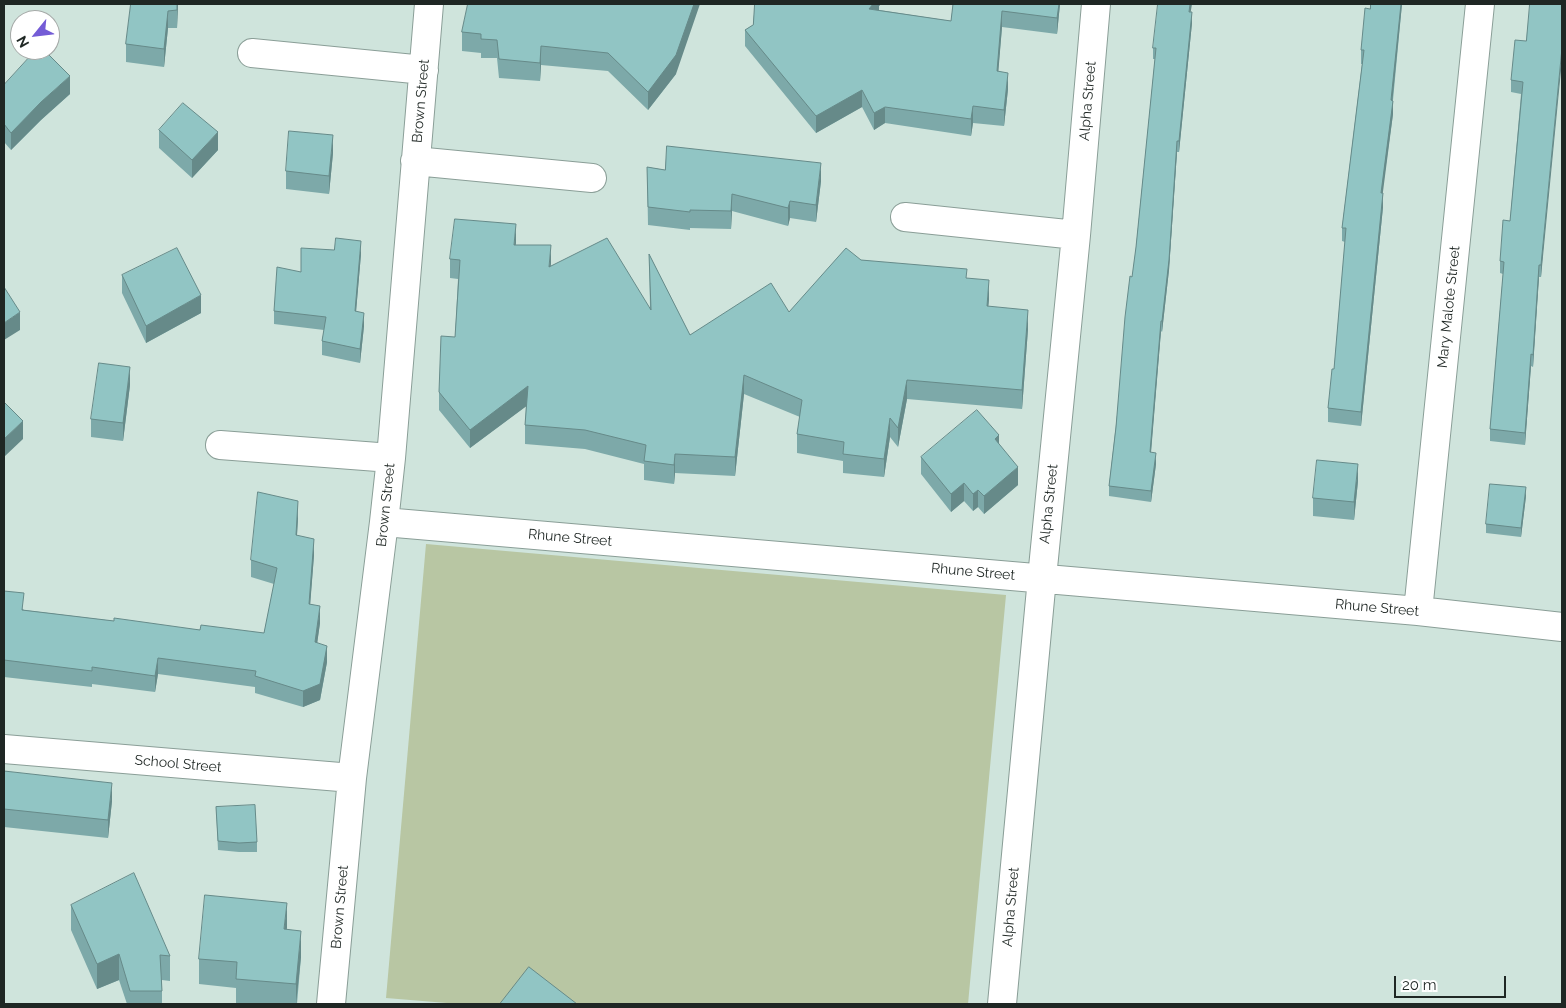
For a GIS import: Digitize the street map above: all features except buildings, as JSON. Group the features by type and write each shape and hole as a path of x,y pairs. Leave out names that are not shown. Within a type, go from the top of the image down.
{"street":[{"name":"Brown Street","path":"331,1004 352,778 384,522 429,4"},
{"name":"Alpha Street","path":"1002,1004 1076,235 1096,4"},
{"name":"Mary Malote Street","path":"1418,611 1480,4"},
{"path":"252,53 424,70"},
{"path":"415,161 592,178"},
{"path":"905,217 1076,235"},
{"path":"220,445 390,458"},
{"name":"Rhune Street","path":"384,522 1418,611 1562,627"},
{"name":"School Street","path":"4,749 352,778"}],"green space":[{"path":"426,544 1006,595 968,1004 459,1004 386,998"}]}
